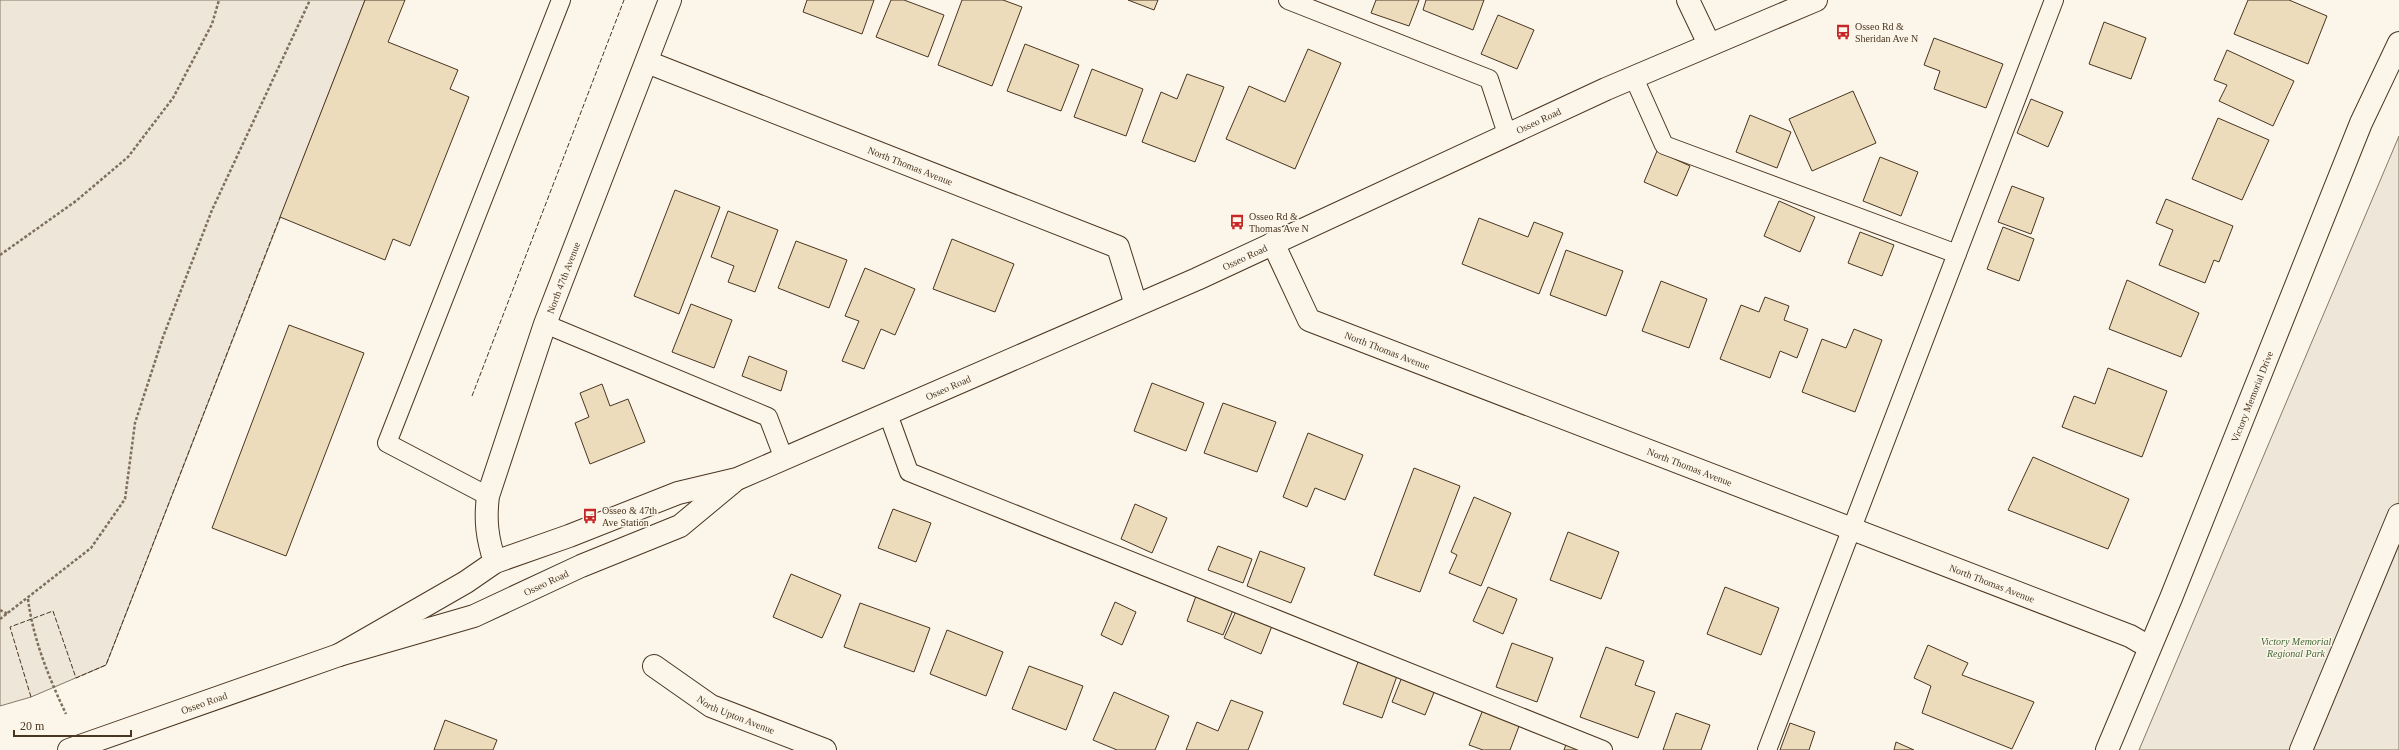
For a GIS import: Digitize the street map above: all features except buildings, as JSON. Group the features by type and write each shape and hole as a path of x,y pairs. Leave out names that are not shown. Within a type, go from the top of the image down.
{"street":[{"name":"North 47th Avenue","path":"494,562 487,538 485,520 488,496 545,324 670,0"},
{"path":"1688,0 1709,44"},
{"name":"Osseo Road","path":"339,655 466,582 494,562 569,536 678,493 737,479 1136,305 1507,134 1709,44 1816,0"},
{"name":"Victory Memorial Drive","path":"2107,750 2174,591 2361,123 2399,43"},
{"name":"North Thomas Avenue","path":"647,62 1118,248 1136,305"},
{"name":"North Thomas Avenue","path":"1273,243 1309,320 2130,636 2150,646"},
{"name":"Osseo Road","path":"69,750 339,655 474,616 581,566 680,526 737,479"},
{"path":"2301,750 2399,515"},
{"name":"North Upton Avenue","path":"654,666 711,706 825,750"}],"lane":[{"path":"488,496 387,443 561,0"},
{"path":"1288,0 1489,79 1507,134"},
{"path":"1767,750 2054,0"},
{"path":"1634,78 1664,145 1957,254"},
{"path":"545,324 768,417 784,459"},
{"path":"888,414 909,472 1603,750"}],"path":[{"path":"0,255 76,201 128,157 173,98 212,24 220,0"},
{"path":"0,619 28,599 91,548 125,498 135,423 163,336 212,210 310,0"},
{"path":"28,599 30,619 53,687 66,714"},
{"path":"0,610 8,614"}],"green space":[{"path":"0,0 365,0 106,665 31,697 0,706"},
{"name":"Victory Memorial Regional Park","path":"2399,136 2399,750 2139,750"}],"fence":[{"path":"472,396 624,0"},
{"path":"31,697 10,627 53,611 76,678 106,665 280,217"}],"place":[{"name":"Osseo Rd & Sheridan Ave N","path":"1843,32"},
{"name":"Osseo Rd & Thomas Ave N","path":"1237,222"},
{"name":"Osseo & 47th Ave Station","path":"590,516"}]}
